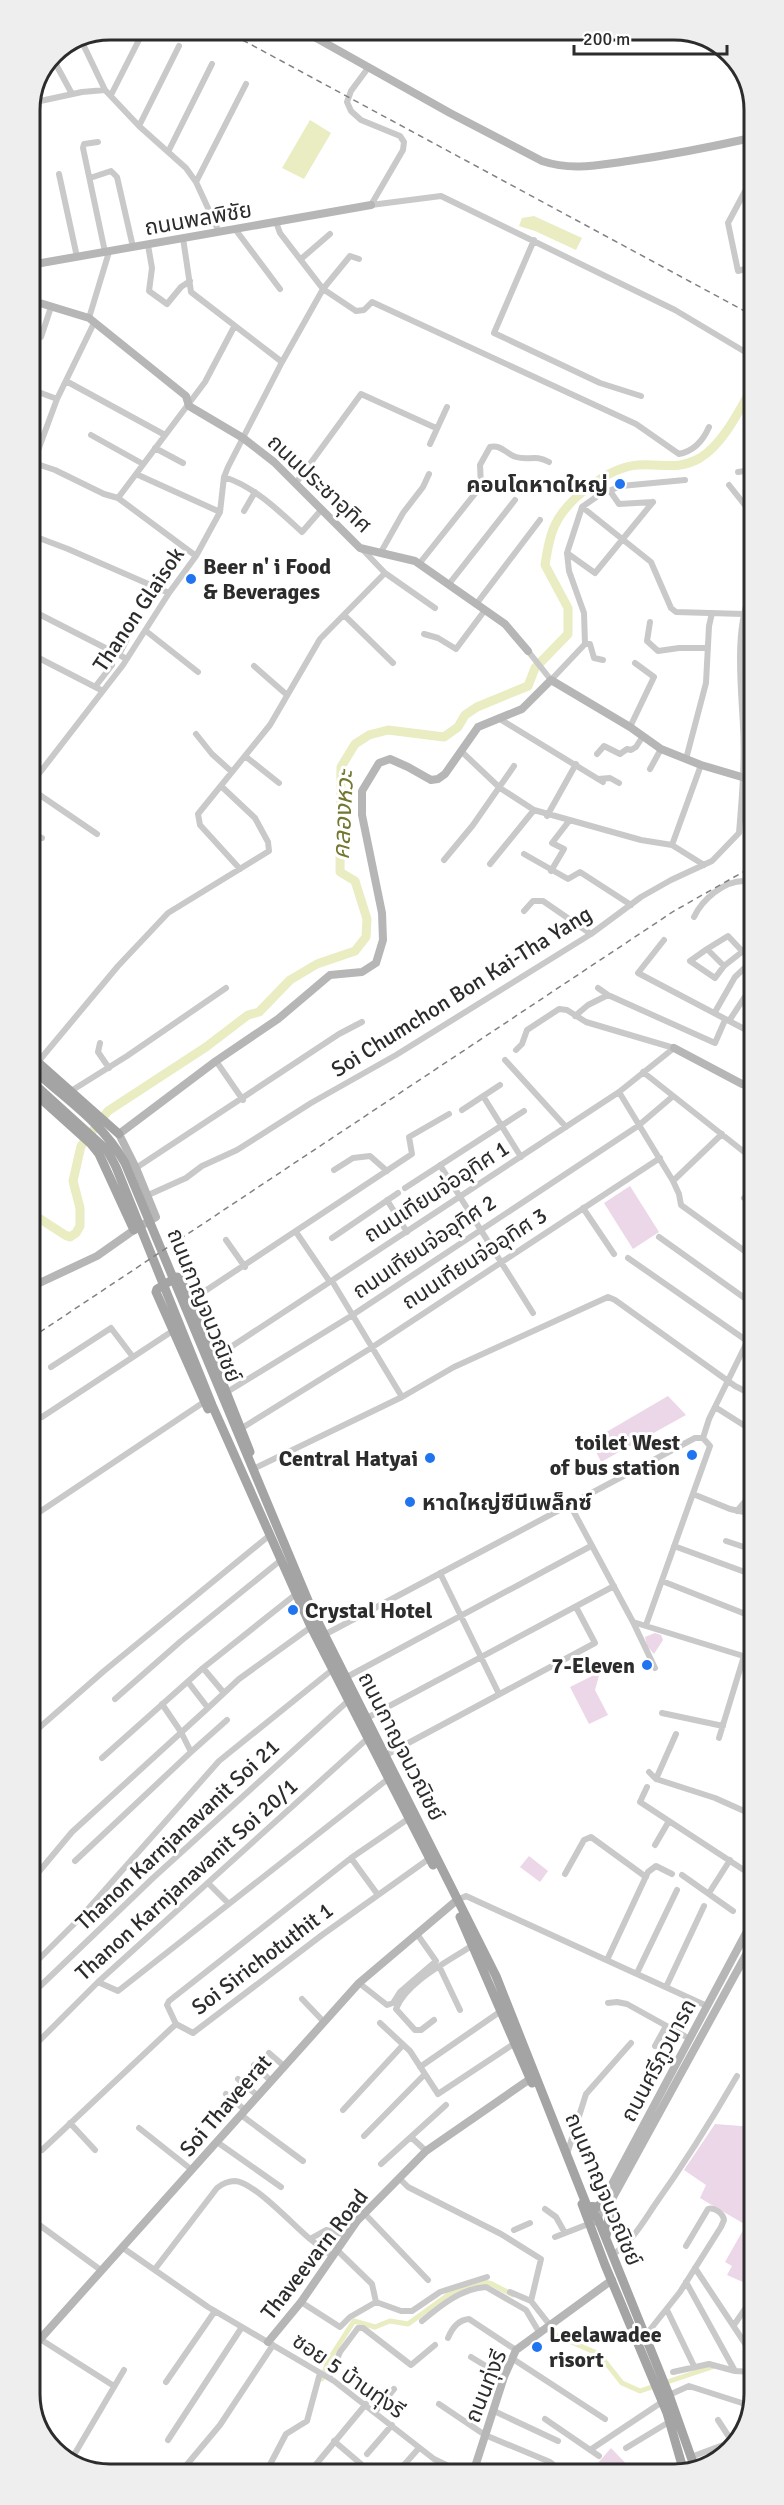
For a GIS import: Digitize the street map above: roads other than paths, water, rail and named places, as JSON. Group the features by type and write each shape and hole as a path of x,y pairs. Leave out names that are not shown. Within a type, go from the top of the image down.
{"main road":[{"path":"41,1067 119,1134"},
{"name":"ถนนกาญจนวณิชย์","path":"41,1075 49,1090 106,1150 116,1167 208,1403 236,1457 332,1670 341,1679 362,1721 367,1738 408,1819 456,1902 530,2079 585,2206 594,2221 612,2280 692,2461"},
{"name":"ถนนกาญจนวณิชย์","path":"41,1086 102,1129 115,1145 130,1174 324,1635 348,1701 384,1756 456,1902 496,1976 585,2206"},
{"path":"41,1099 99,1154 134,1230"},
{"path":"208,1403 156,1290 178,1277 214,1358 225,1396 242,1428 257,1479"},
{"path":"585,2206 597,2207 606,2204 601,2240"},
{"name":"ถนนกาญจนวณิชย์","path":"601,2240 612,2255 645,2336 655,2374"},
{"name":"ถนนกาญจนวณิชย์","path":"664,2396 681,2464"}],"street":[{"path":"108,93 138,41"},
{"path":"323,42 460,119 558,167 586,168 694,151 744,140"},
{"path":"84,46 108,93 139,126 186,168 196,182 219,232"},
{"path":"139,126 179,46"},
{"path":"168,152 212,64"},
{"path":"57,66 72,94"},
{"path":"368,68 351,91 347,102 351,111 361,120 400,136 404,142 403,150 371,205"},
{"path":"196,182 240,101 246,84"},
{"path":"42,101 72,94 108,93"},
{"path":"41,440 91,321 107,252 83,146 98,142"},
{"path":"90,178 111,171 117,177 133,247"},
{"path":"59,174 77,257"},
{"path":"744,194 728,223 738,271 744,269"},
{"path":"371,205 441,196 675,310 744,351"},
{"name":"ถนนพลพิชัย","path":"41,263 371,205"},
{"path":"276,222 280,233 323,289 360,312 372,302 636,424 679,454 688,452 704,439 709,427"},
{"path":"235,229 280,289"},
{"path":"301,259 330,234"},
{"path":"183,238 191,292 282,362"},
{"path":"534,240 494,333 600,383 641,396"},
{"path":"148,245 152,268 148,291 167,304 181,287 190,281"},
{"name":"Thanon Glaisok","path":"41,771 127,659 169,593 196,556 220,512 225,477 282,362 323,289 350,256 359,259"},
{"name":"ถนนประชาอุทิศ","path":"41,303 91,321 186,396 189,406 243,438 296,483 360,548 419,564 505,624 528,651"},
{"path":"41,337 51,307"},
{"path":"118,498 189,406 205,382 234,327"},
{"path":"66,381 165,435"},
{"path":"41,393 57,399"},
{"path":"296,483 361,394 436,428"},
{"path":"430,444 447,407"},
{"path":"91,435 143,464"},
{"path":"419,564 481,486 480,465 490,447 498,447 519,458 538,457 549,462"},
{"path":"155,448 183,463"},
{"path":"41,466 118,498 196,556"},
{"path":"738,471 744,471"},
{"path":"136,474 220,512"},
{"path":"381,552 429,474"},
{"path":"225,477 242,483 255,492 302,532 322,509"},
{"path":"41,1283 97,1256 156,1217 119,1134 216,1061 278,1019 330,975 362,972 376,963 383,940 382,913 362,815 362,791 379,763 390,759 408,766 431,780 438,779 445,774 478,727 522,709 548,678 585,644 584,613 568,571 567,552 582,507 599,495 621,486 685,480"},
{"path":"729,485 744,504"},
{"path":"567,552 595,573 653,502 619,504 610,491"},
{"path":"244,511 255,492"},
{"path":"448,584 515,500"},
{"path":"582,507 651,562 671,608 676,612 743,614"},
{"path":"477,603 540,520"},
{"path":"41,539 169,593"},
{"path":"360,548 385,573 435,608"},
{"path":"240,869 200,825 198,814 270,725 320,639 385,573"},
{"path":"424,634 456,649 485,610"},
{"path":"686,759 706,683 711,613"},
{"name":"Soi Chumchon Bon Kai-Tha Yang","path":"743,614 741,664 744,737"},
{"path":"41,615 127,659"},
{"path":"344,615 393,663"},
{"path":"650,622 647,641 658,651 707,648"},
{"path":"146,632 198,672"},
{"path":"119,655 129,635"},
{"path":"585,644 590,644 594,658 603,660"},
{"path":"528,651 548,678 630,727 661,749 701,765 744,778"},
{"path":"41,659 103,691"},
{"path":"741,664 744,661"},
{"path":"630,727 654,677 635,663"},
{"path":"95,687 112,665"},
{"path":"254,666 287,695"},
{"path":"497,718 601,780 610,778 619,783"},
{"path":"196,734 212,754 232,772"},
{"path":"597,754 604,746 620,754 627,749 631,750 644,736"},
{"path":"650,769 661,749"},
{"path":"461,751 500,788 534,810 547,816 641,840 672,845 704,865"},
{"path":"245,756 279,783"},
{"path":"547,816 576,764"},
{"path":"672,845 701,765"},
{"path":"444,860 473,825 514,766"},
{"path":"41,1054 168,913 263,856 271,848 252,813 221,786"},
{"path":"41,792 97,834"},
{"name":"Soi Chumchon Bon Kai-Tha Yang","path":"146,1196 186,1178 202,1166 237,1150 591,934 631,904 671,880 712,861 739,833 744,803"},
{"path":"489,864 534,810"},
{"path":"551,870 564,849 552,843 569,820"},
{"path":"524,854 568,879 580,872 631,904"},
{"path":"694,917 700,905 708,897 735,882 744,881"},
{"path":"524,911 538,899 591,934"},
{"path":"728,936 743,952 724,966 716,978 690,961 728,936"},
{"path":"664,940 649,962 638,970 639,974 744,1029"},
{"path":"707,950 724,966"},
{"path":"715,1012 735,977 744,969"},
{"path":"71,1091 109,1068 226,988"},
{"path":"598,988 608,995 715,1043 727,1020 744,997"},
{"path":"575,1016 588,1005 608,995"},
{"path":"516,1050 522,1044 527,1030 559,1009 567,1010 586,1022 674,1048 744,1084"},
{"path":"136,1168 243,1100 339,1034 362,1022"},
{"path":"100,1043 98,1052 109,1068"},
{"name":"ถนนเทียนจ่ออุทิศ 1","path":"214,1358 619,1092 674,1048"},
{"path":"505,1060 566,1127"},
{"path":"216,1061 243,1100"},
{"path":"643,1072 744,1152"},
{"path":"462,1110 500,1085"},
{"path":"619,1092 673,1181 680,1194 681,1205 744,1250"},
{"path":"483,1096 521,1157"},
{"name":"ถนนเทียนจ่ออุทิศ 2","path":"225,1396 351,1316 638,1126 672,1097"},
{"path":"405,1188 524,1111"},
{"path":"190,1301 245,1267 315,1217 412,1154 408,1140 411,1136 449,1114"},
{"path":"673,1181 722,1134"},
{"path":"334,1170 353,1158 370,1156 387,1171"},
{"name":"ถนนเทียนจ่ออุทิศ 3","path":"242,1428 371,1348 660,1158"},
{"path":"440,1165 533,1312"},
{"path":"332,1238 398,1193"},
{"path":"387,1200 407,1232"},
{"path":"583,1208 614,1254"},
{"path":"296,1232 331,1281 402,1397"},
{"path":"659,1237 744,1298"},
{"path":"226,1240 245,1267"},
{"path":"628,1258 744,1339"},
{"path":"255,1468 402,1397 454,1367 606,1297 612,1298 744,1390"},
{"path":"51,1367 111,1328 133,1357"},
{"path":"42,1417 174,1330"},
{"path":"702,1438 728,1380 744,1353"},
{"path":"41,1511 208,1403"},
{"path":"715,1407 744,1425"},
{"path":"324,1635 568,1503 695,1438 702,1438 710,1446 646,1625"},
{"path":"693,1494 744,1512"},
{"path":"568,1503 633,1622 655,1668"},
{"path":"737,1511 744,1503"},
{"path":"41,1726 104,1671 270,1536"},
{"path":"726,1541 744,1547"},
{"path":"341,1679 591,1546"},
{"path":"674,1546 744,1572"},
{"path":"115,1699 181,1641 281,1560"},
{"path":"440,1573 500,1694"},
{"path":"662,1581 744,1613"},
{"path":"362,1721 614,1586"},
{"path":"102,1758 203,1668 296,1594"},
{"path":"384,1756 595,1643 576,1607"},
{"path":"633,1622 744,1656 719,1738"},
{"path":"41,1869 72,1833 239,1679 311,1627"},
{"path":"203,1668 224,1693"},
{"path":"41,1957 80,1918 219,1761 332,1670"},
{"path":"188,1682 208,1708"},
{"name":"Thanon Karnjanavanit Soi 21","path":"41,1985 153,1878 348,1701"},
{"path":"162,1704 182,1732 191,1752"},
{"path":"662,1713 723,1726"},
{"path":"75,1861 227,1720"},
{"path":"656,1779 676,1734"},
{"name":"Thanon Karnjanavanit Soi 20/1","path":"41,2039 98,1982 367,1738"},
{"path":"649,1772 656,1779 715,1798 744,1811"},
{"path":"98,1982 118,1991 388,1779"},
{"path":"647,1786 640,1801 744,1870"},
{"path":"176,2024 167,2005 169,2001 351,1858 408,1819"},
{"path":"656,1845 669,1821"},
{"path":"566,1874 584,1840 591,1837 646,1877"},
{"path":"351,1858 378,1895"},
{"name":"Soi Sirichotuthit 1","path":"42,2150 176,2024 193,2032 430,1858"},
{"path":"709,1893 730,1860"},
{"path":"607,1960 652,1868 656,1866 672,1874"},
{"path":"682,1875 733,1911"},
{"path":"208,1883 229,1904"},
{"path":"637,1973 677,1890"},
{"path":"456,1902 466,1896 707,2006"},
{"name":"Soi Thaveerat","path":"41,2338 359,1983 456,1902"},
{"path":"666,1987 704,1906"},
{"path":"359,1983 387,2005 393,2003 400,1992 436,1961 417,1934"},
{"name":"ถนนศรีภูวนารถ","path":"684,2061 690,2039 744,1937"},
{"path":"434,2019 421,2030 415,2030 396,2009 403,1995 417,1983 473,1945"},
{"name":"ถนนศรีภูวนารถ","path":"594,2221 606,2204 684,2061 744,1958"},
{"path":"440,1968 460,2010"},
{"path":"303,1999 324,2022"},
{"path":"608,2003 627,2004 690,2039"},
{"path":"420,2067 501,2011"},
{"path":"380,2023 404,2045 438,2094 515,2043"},
{"path":"656,2046 666,2026"},
{"path":"567,2155 586,2094 631,2043"},
{"path":"343,2110 404,2045"},
{"path":"269,2053 284,2066"},
{"path":"254,2065 271,2080"},
{"path":"364,2136 425,2074"},
{"path":"612,2255 628,2243 685,2162 737,2076"},
{"path":"238,2079 258,2096"},
{"name":"Thaveevarn Road","path":"270,2344 364,2213 426,2151 530,2079"},
{"path":"226,2094 243,2112 303,2161"},
{"path":"381,2164 446,2105"},
{"path":"70,2123 95,2150"},
{"path":"139,2128 192,2170"},
{"path":"411,2137 426,2151"},
{"path":"217,2142 281,2187"},
{"path":"399,2178 408,2187 501,2234 541,2259 531,2301 544,2328"},
{"path":"155,2269 217,2188 228,2182 239,2182 261,2196 310,2239 335,2254 372,2284 376,2302"},
{"path":"645,2336 667,2310 696,2268 723,2223 723,2215 711,2208 708,2209 686,2246"},
{"path":"545,2209 556,2217 565,2233"},
{"path":"364,2213 428,2280"},
{"path":"555,2237 594,2221"},
{"path":"514,2230 530,2223"},
{"path":"41,2226 102,2271"},
{"path":"310,2239 326,2230 348,2235"},
{"name":"ซอย 5 บ้านทุ่งรี","path":"123,2248 215,2311 329,2378 366,2404 419,2448 444,2464"},
{"path":"696,2268 744,2341"},
{"path":"301,2302 340,2327 350,2317 376,2302 401,2311 412,2311 487,2277"},
{"name":"ถนนทุ่งรี","path":"478,2464 504,2377 514,2355 544,2328 612,2280"},
{"path":"686,2282 735,2371"},
{"path":"422,2321 442,2297 488,2288 526,2310 544,2328"},
{"path":"510,2292 531,2301"},
{"path":"667,2310 694,2367"},
{"path":"734,2325 744,2310"},
{"path":"166,2382 215,2311"},
{"path":"448,2337 454,2326 464,2319 469,2319 514,2355 605,2418"},
{"path":"168,2440 242,2327"},
{"path":"329,2378 340,2352 358,2328 363,2328 411,2365 435,2345"},
{"path":"41,2340 114,2386"},
{"path":"188,2464 220,2425 270,2344"},
{"path":"422,2356 427,2363"},
{"path":"471,2357 504,2377"},
{"path":"673,2372 709,2364 744,2371"},
{"path":"75,2454 124,2370"},
{"path":"269,2464 286,2434 307,2421 320,2373"},
{"path":"590,2450 664,2396 689,2386 743,2403"},
{"path":"375,2412 394,2389"},
{"path":"316,2464 366,2404"},
{"path":"438,2404 485,2435 553,2464"},
{"path":"494,2411 558,2441"},
{"path":"545,2419 599,2456"},
{"path":"718,2420 729,2437"},
{"path":"626,2448 669,2422"},
{"path":"367,2454 392,2425"},
{"path":"334,2441 361,2464"},
{"path":"405,2464 419,2448"}],"waterway":[{"name":"คลองหวะ","path":"41,1219 70,1237 76,1233 80,1226 80,1208 73,1181 81,1146 108,1111 206,1047 248,1015 259,1012 290,980 317,964 355,951 366,937 367,919 355,881 340,872 341,767 355,744 369,735 388,730 444,737 458,727 465,715 477,707 528,686 535,668 568,634 568,608 545,565 551,534 561,515 590,486 614,472 638,465 684,464 700,458 723,436 744,402"},
{"path":"322,2379 328,2361 354,2321 375,2327 390,2321 408,2324 448,2295 485,2282 513,2295"},
{"path":"548,2327 553,2334 599,2354 622,2383 640,2391 715,2366"}],"railway":[{"path":"244,41 744,311"},
{"path":"41,1331 674,911 744,872"}],"place":[{"name":"คอนโดหาดใหญ่","path":"620,484"},
{"name":"Beer n' i Food & Beverages","path":"191,579"},
{"name":"toilet West of bus station","path":"692,1455"},
{"name":"Central Hatyai","path":"430,1458"},
{"name":"หาดใหญ่ซีนีเพล็กซ์","path":"410,1502"},
{"name":"Crystal Hotel","path":"293,1610"},
{"name":"7-Eleven","path":"647,1665"},
{"name":"Leelawadee risort","path":"537,2347"}]}
